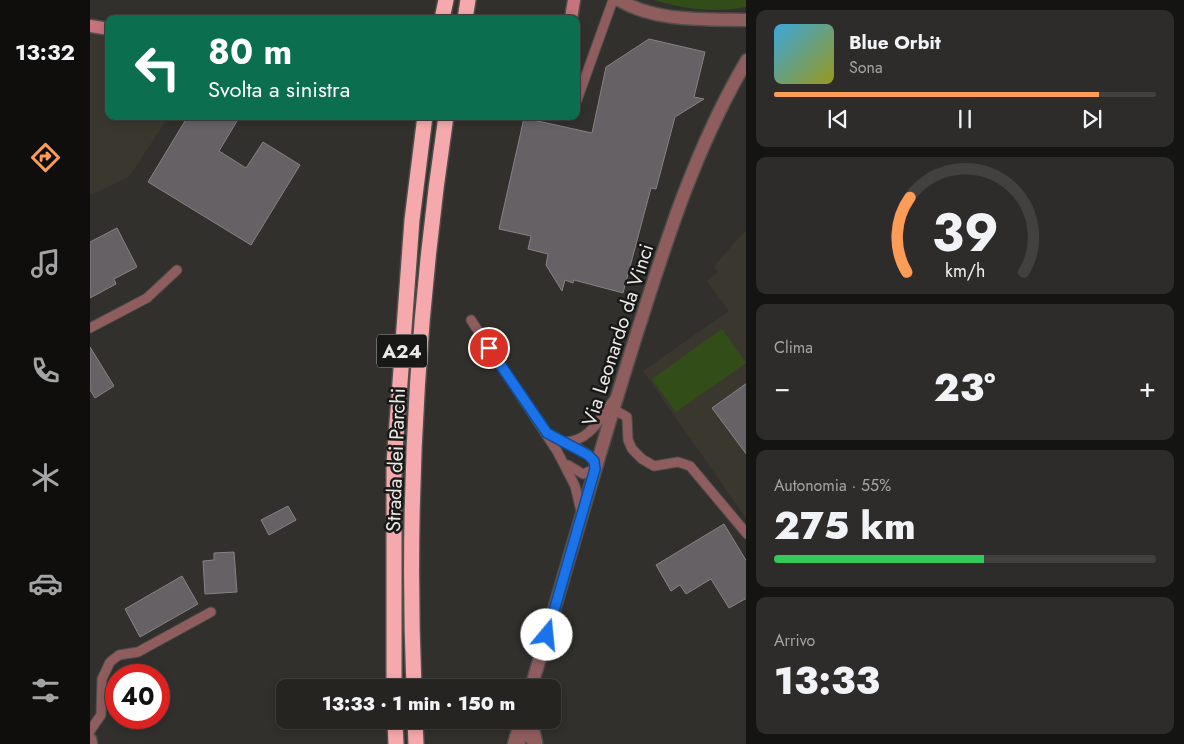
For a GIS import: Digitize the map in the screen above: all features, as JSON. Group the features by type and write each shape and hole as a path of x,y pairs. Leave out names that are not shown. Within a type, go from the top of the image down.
{"highway":[{"path":"443,15 446,0"},
{"path":"466,15 468,0"},
{"name":"Strada dei Parchi","path":"394,679 394,464 412,220 424,120"},
{"name":"Strada dei Parchi","path":"414,679 413,470 428,249 445,120"},
{"path":"395,729 396,744"},
{"path":"416,729 416,744"}],"main road":[{"path":"572,15 574,0"},
{"path":"90,26 105,28"}],"street":[{"path":"619,0 637,9 654,14 746,20"},
{"name":"Via Leonardo da Vinci","path":"534,679 618,393 678,211 711,128 746,60"},
{"path":"517,742 519,729"},
{"path":"533,729 536,743"},
{"path":"517,742 524,732 536,743"},
{"path":"90,739 91,744"}],"lane":[{"path":"580,92 613,0"},
{"path":"90,328 147,298 177,270"},
{"path":"470,320 545,430 557,451 575,486 582,517"},
{"path":"558,440 573,441 585,436 618,393"},
{"path":"614,409 628,417 628,440 640,458 654,466 678,462 690,466 746,534"},
{"path":"545,430 558,440 588,455 594,461 595,469 589,474 578,473 569,466 557,451"},
{"path":"90,731 101,716 102,679 110,662 119,655 138,652 211,612"}],"shaded area":[{"path":"90,33 105,35 105,120 166,120 129,177 90,195"},
{"path":"746,230 746,518 643,371 729,311 707,281 718,272 714,266"}],"green space":[{"path":"654,0 746,0 746,7 712,10 676,6"},
{"path":"722,329 746,363 676,412 652,379"}],"building":[{"path":"649,39 705,52 694,97 704,99 675,117 656,189 651,188 623,293 574,280 573,283 565,280 562,291 546,265 548,254 528,249 531,236 499,229 524,120 533,120 592,133 606,67"},
{"path":"186,120 238,120 219,151 246,168 263,142 300,165 251,245 148,182"},
{"path":"117,228 137,267 114,279 116,284 90,298 90,242"},
{"path":"90,347 114,386 95,398 90,390"},
{"path":"746,384 746,454 712,408"},
{"path":"288,506 296,520 269,535 261,520"},
{"path":"724,524 746,560 746,599 729,608 711,579 686,594 680,585 671,591 656,565"},
{"path":"234,552 237,592 205,594 203,561 214,560 214,553"},
{"path":"182,576 198,604 140,637 125,609"}],"route":[{"path":"489,348 547,433 587,454 595,463 595,469 547,635"}]}
